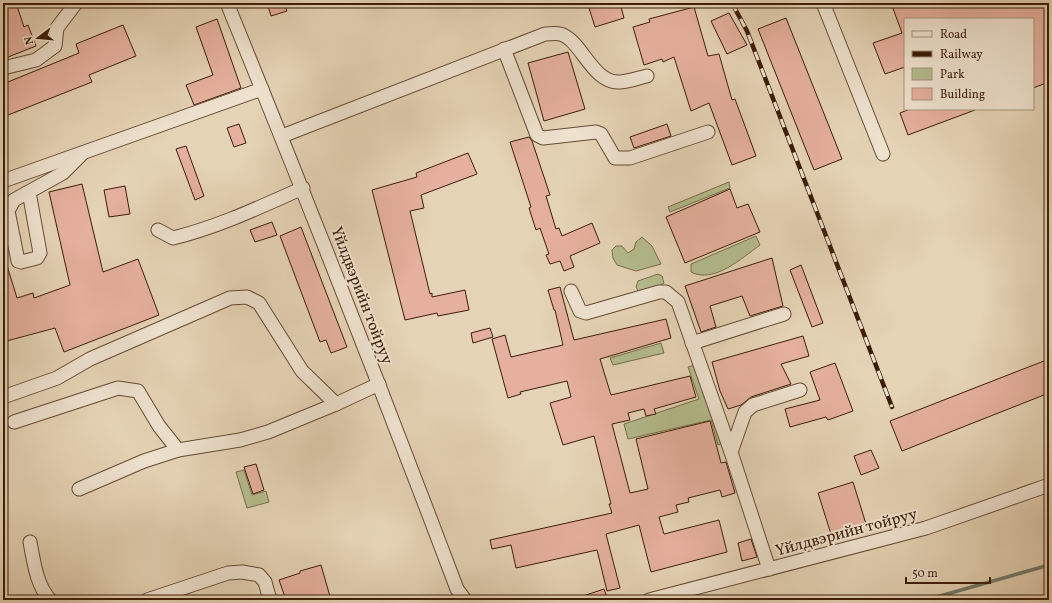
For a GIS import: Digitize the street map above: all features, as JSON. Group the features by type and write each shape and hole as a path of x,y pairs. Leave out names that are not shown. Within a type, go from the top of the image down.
{"lane":[{"path":"3,68 36,60 55,46 57,28 76,3"},
{"name":"Үйлдвэрийн тойруу","path":"227,3 282,136 380,384 457,589 465,600"},
{"path":"823,3 883,154"},
{"path":"282,136 545,34 560,34 568,38 598,74 609,80 618,82 646,76"},
{"path":"504,49 537,134 543,138 596,132 601,134 615,158 630,158 708,132"},
{"path":"3,181 85,150 262,89"},
{"path":"29,192 40,253 37,258 21,262 18,261 8,211 14,200 63,173 85,150"},
{"path":"158,230 173,238 218,226 302,188"},
{"path":"571,291 580,311 586,313 659,292 666,292 678,302 731,452 769,569"},
{"path":"3,397 57,378 90,359 230,298 247,297 259,302 302,371 336,404"},
{"path":"692,343 784,314"},
{"path":"79,489 144,461 178,450 240,440 268,432 380,384"},
{"path":"14,422 118,388 130,389 138,391 159,426 178,450"},
{"path":"731,452 745,412 753,405 800,390"},
{"name":"Үйлдвэрийн тойруу","path":"648,600 926,528 1049,485"},
{"path":"30,542 38,578 44,594 50,600"},
{"path":"146,600 228,573 242,572 259,574 266,582 270,600"}],"green space":[{"path":"729,182 730,188 670,212 668,207"},
{"path":"756,236 760,245 727,268 709,275 700,275 691,272 691,264"},
{"path":"642,237 652,246 661,264 636,271 617,265 613,258 612,250 616,246 622,246 628,253 634,249 636,242"},
{"path":"658,274 662,276 664,283 648,295 640,294 636,287 638,281"},
{"path":"661,343 664,353 613,365 610,358"},
{"path":"698,364 725,443 718,445 711,420 628,439 624,424 699,399 688,367"},
{"path":"244,470 252,495 266,491 269,502 247,508 236,472"}],"building":[{"path":"3,3 16,3 24,27 28,25 36,46 3,59"},
{"path":"267,3 284,3 287,11 271,16"},
{"path":"605,3 620,3 624,18 595,27 589,8"},
{"path":"891,3 1049,3 1049,82 1034,88 1034,18 904,18 904,67 885,74 873,43 902,33"},
{"path":"694,7 708,56 719,54 732,100 735,99 756,156 732,165 709,103 691,111 674,57 663,62 662,59 644,65 633,27 650,22 649,19"},
{"path":"729,13 747,45 727,54 711,21"},
{"path":"786,18 842,159 814,170 758,29"},
{"path":"217,19 241,88 194,105 186,85 213,75 196,27"},
{"path":"123,25 136,56 89,75 92,82 3,117 3,84 79,53 76,44"},
{"path":"568,52 585,109 544,121 528,63"},
{"path":"908,110 975,110 908,135 900,113"},
{"path":"239,124 246,143 234,147 227,128"},
{"path":"667,124 671,136 634,148 630,137"},
{"path":"529,137 532,141 550,195 546,196 556,229 559,228 562,236 592,223 600,243 570,256 574,267 564,271 560,261 550,264 546,255 549,254 540,228 536,230 529,208 531,207 510,142"},
{"path":"186,146 204,196 195,200 176,149"},
{"path":"468,153 477,174 421,195 424,208 410,211 430,294 432,293 432,297 465,290 469,310 438,316 437,313 405,320 372,190 417,177 416,173"},
{"path":"82,184 103,272 138,259 159,315 64,352 55,328 3,342 3,260 5,259 17,298 33,293 34,298 70,285 49,192"},
{"path":"125,186 130,214 109,217 104,190"},
{"path":"730,189 737,208 748,204 760,232 685,263 666,217"},
{"path":"272,222 277,235 255,242 250,230"},
{"path":"301,227 347,347 331,353 326,340 320,342 280,236"},
{"path":"772,258 783,306 750,316 742,296 710,306 716,327 701,332 685,286"},
{"path":"801,265 823,323 812,327 790,270"},
{"path":"560,287 574,340 666,319 671,338 600,359 611,395 690,376 696,397 654,409 656,414 646,416 644,409 628,413 630,420 612,424 630,493 648,489 636,439 710,421 721,463 726,462 735,493 722,497 720,490 688,498 689,502 676,505 678,512 659,517 664,534 719,520 727,552 651,572 639,525 606,534 620,588 607,591 597,550 516,568 511,545 492,549 490,540 612,513 594,436 563,445 550,403 571,397 567,381 520,392 521,394 508,398 492,339 505,335 511,357 563,345 555,310 548,290"},
{"path":"490,328 493,337 473,343 471,333"},
{"path":"803,336 809,356 781,364 791,384 751,397 741,405 728,409 720,391 712,362"},
{"path":"1049,359 1049,393 902,451 890,421"},
{"path":"835,363 853,411 828,420 826,417 790,427 785,409 820,400 810,372"},
{"path":"871,450 879,468 861,475 854,456"},
{"path":"256,464 264,490 253,494 244,467"},
{"path":"853,482 866,524 831,534 818,493"},
{"path":"751,539 757,557 742,561 738,543"},
{"path":"321,565 331,600 286,600 279,580 300,573 300,571"},
{"path":"604,589 608,600 577,600 577,598"}],"waterway":[{"path":"926,600 1049,565"}],"railway":[{"path":"732,3 747,31 892,407"}]}
